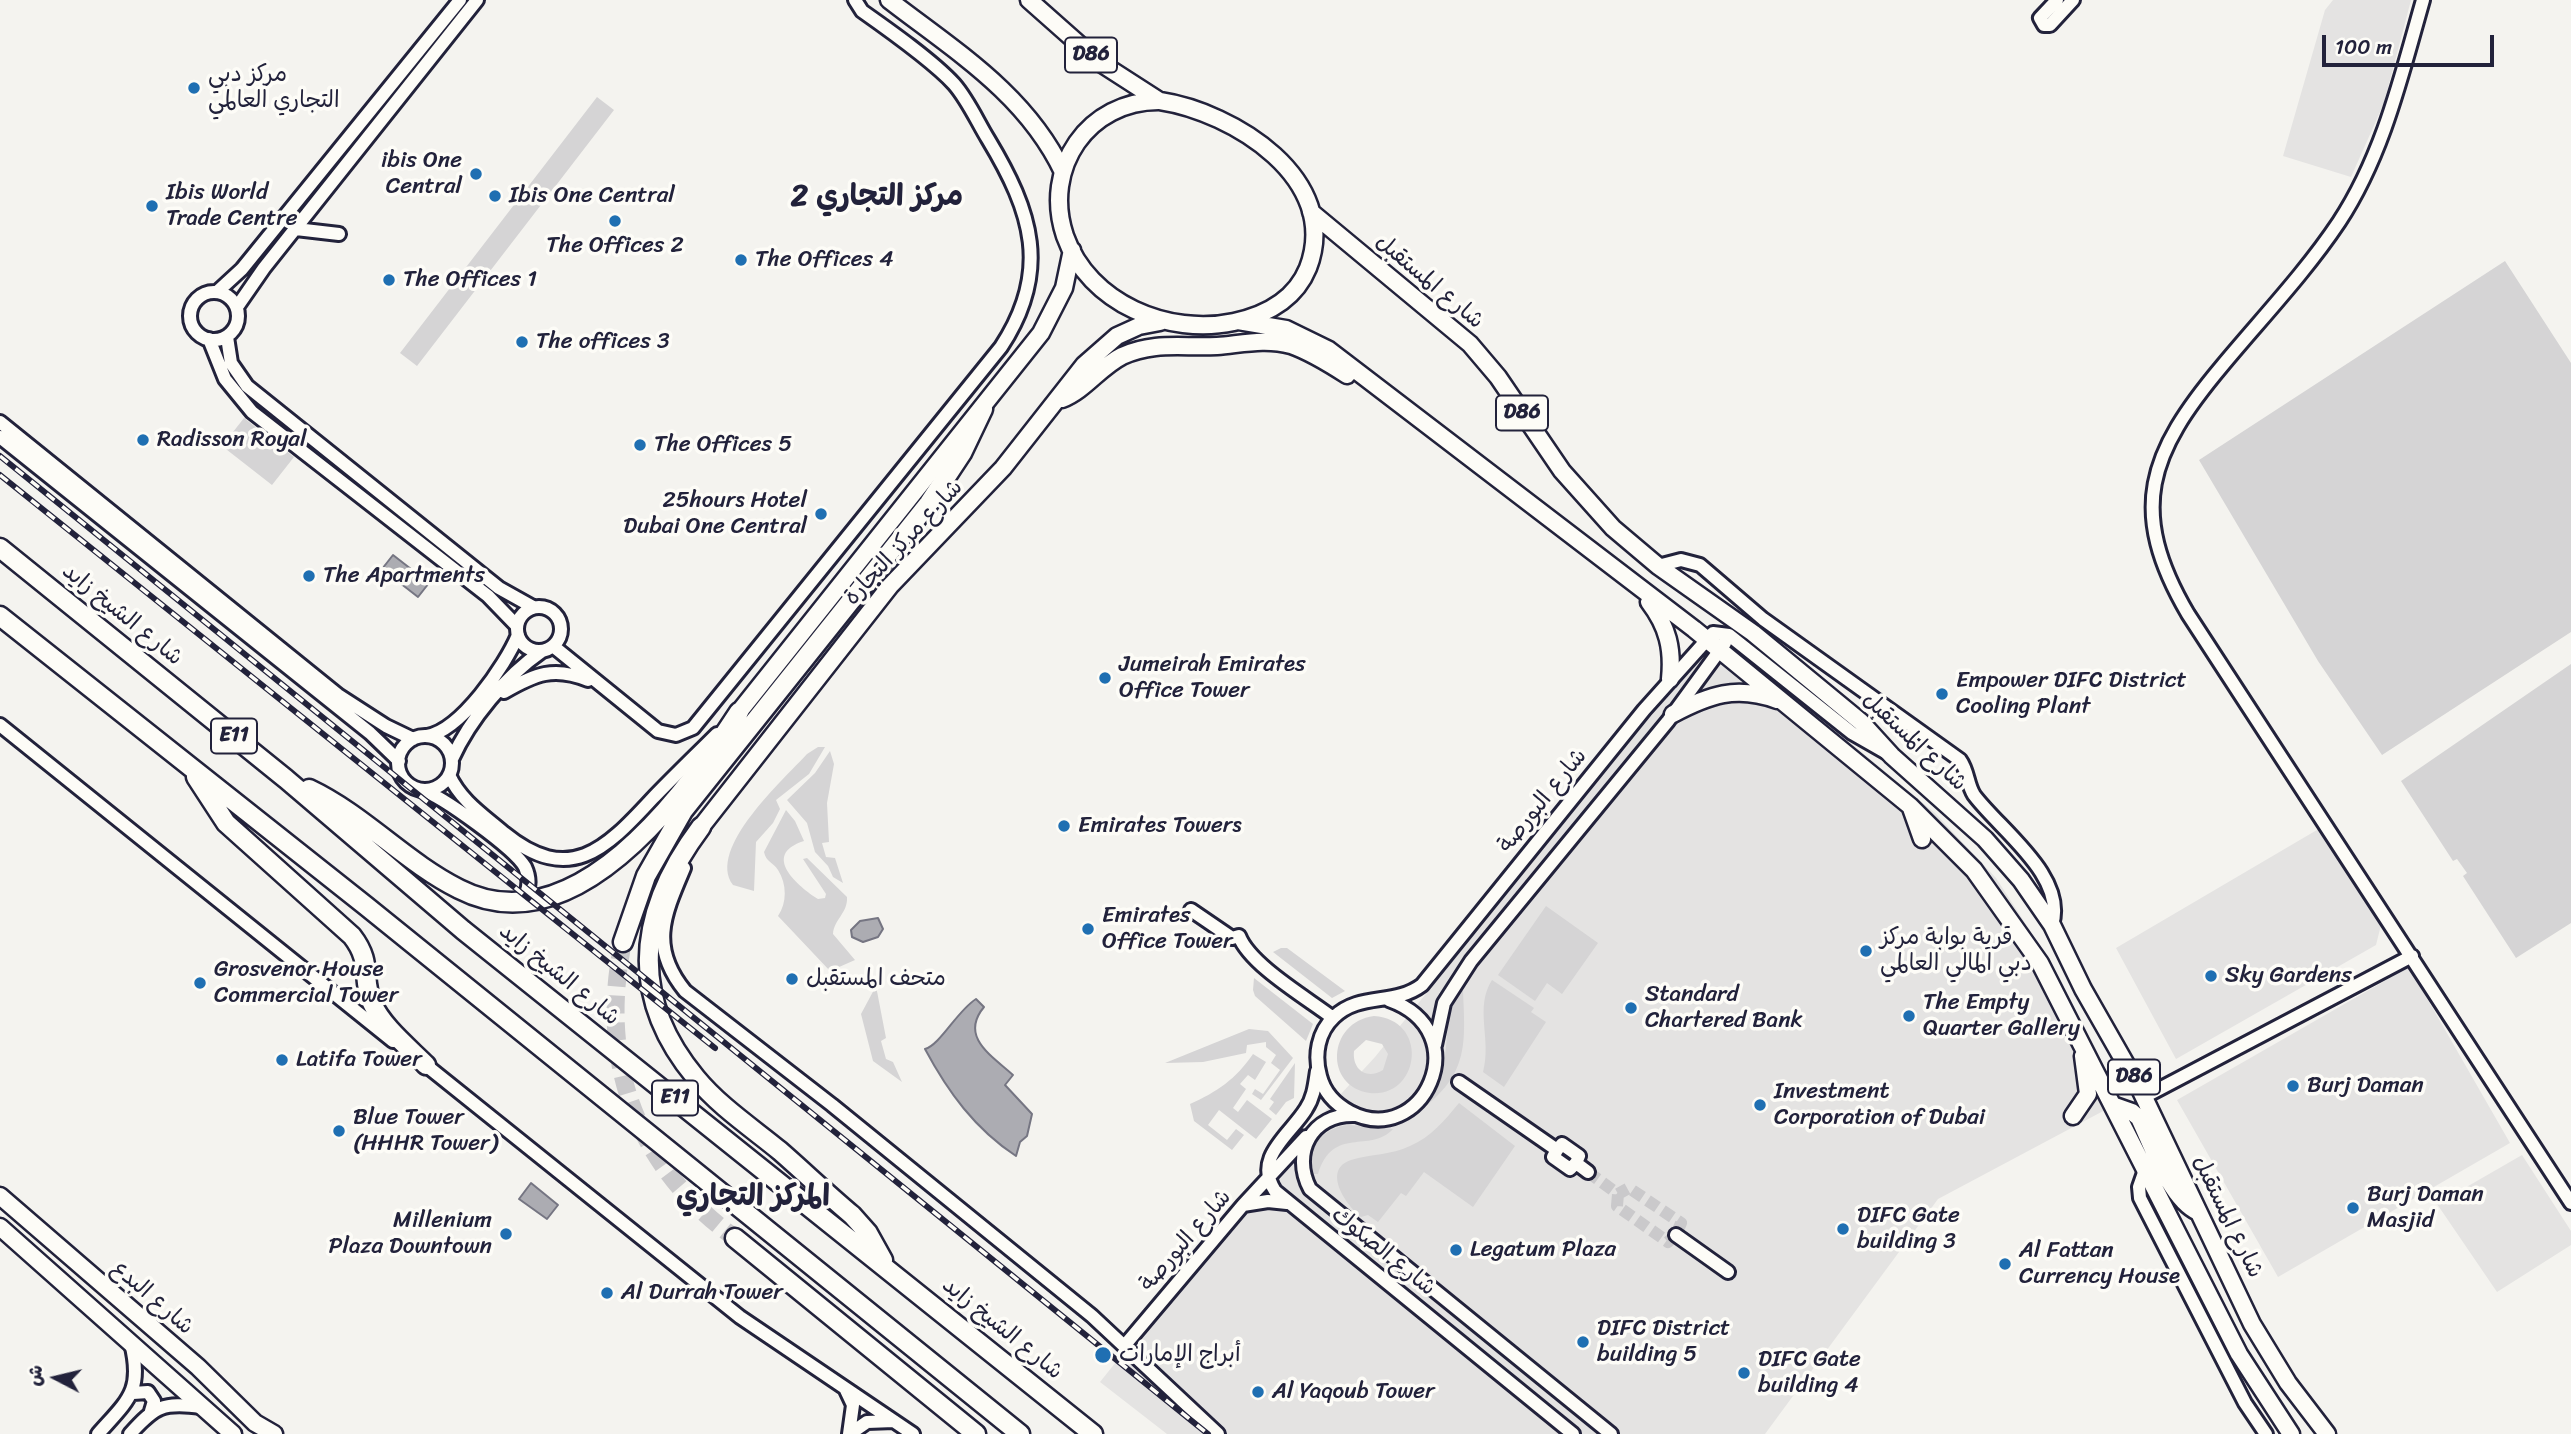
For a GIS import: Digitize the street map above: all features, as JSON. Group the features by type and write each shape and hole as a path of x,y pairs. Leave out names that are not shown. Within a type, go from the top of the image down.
{"highway":[{"path":"624,942 646,876 683,811 929,503 962,453 983,409"},
{"name":"شارع الشيخ زايد","path":"0,548 286,779 463,930 1093,1434"},
{"name":"E11","path":"0,616 377,915 1020,1434"},
{"path":"286,779 352,812 460,890 495,901 521,903 577,884 625,854 700,767 740,712"},
{"path":"193,771 226,823 352,936 366,959 369,994 375,1010 426,1065"},
{"path":"701,827 667,880 652,924 649,972 661,1022 677,1053 696,1078 852,1215 868,1233 886,1267"},
{"path":"734,1238 976,1434"}],"main road":[{"path":"889,0 1012,96 1038,128 1063,172"},
{"name":"D86","path":"1029,0 1099,62 1160,101"},
{"path":"1160,101 1208,113 1256,140 1295,180 1311,212 1314,244 1301,280 1289,296 1270,310 1238,321 1208,326 1163,321 1138,312 1115,298 1087,272 1072,250 1060,212 1063,172 1072,147 1095,121 1126,105 1160,101"},
{"name":"شارع المستقبل","path":"1311,212 1470,344 1498,377 1576,488 1613,528 1658,566 1730,616 1861,722 1892,755 1985,839 2021,880 2052,925 2083,989 2144,1097 2265,1346 2288,1383 2327,1434"},
{"name":"شارع مركز التجارة","path":"740,712 983,409 1050,319 1064,288 1072,250"},
{"name":"شارع مركز التجارة","path":"701,827 890,586 984,489 1084,365 1111,340 1139,326 1163,321"},
{"name":"D86","path":"1238,321 1270,325 1301,334 1329,350 1706,638 1910,806 1960,855 2010,917 2040,963 2239,1354 2291,1434"},
{"path":"1056,401 1072,395 1112,361 1139,350 1165,345 1214,346 1259,341 1301,349 1360,382 1381,389"},
{"path":"1640,589 1668,634 1672,652 1670,679"},
{"path":"1673,714 1705,697 1724,692 1750,692 1787,704"},
{"path":"1910,806 1922,839"},
{"path":"2073,1116 2088,1094 2084,1047"},
{"path":"2115,1106 2132,1112 2139,1118 2175,1192 2186,1205 2200,1213"},
{"name":"شارع البدع","path":"0,1196 198,1367 256,1423 274,1434"},
{"name":"شارع البدع","path":"0,1227 233,1434"}],"street":[{"path":"217,292 242,269 460,0"},
{"path":"237,307 477,0"},
{"path":"422,790 438,787 449,775 452,759 465,735 495,697 518,670 547,648 560,636 558,617 548,608 533,607 499,588 300,419 241,379 229,355 227,337 238,321 237,307 226,294 217,292 200,296 190,313 192,327 209,339 225,379 251,412 488,596 530,649 547,648 607,689 658,731 676,735 693,728 1011,331 1028,290 1029,238 1023,205 1015,184 960,91 945,76 862,11 855,0"},
{"path":"2057,0 2040,18 2044,25 2050,25 2073,0"},
{"path":"2423,0 2388,120 2355,195 2321,246 2175,425 2159,468 2153,515 2162,561 2188,614 2571,1203"},
{"path":"296,229 339,234"},
{"path":"209,339 227,337"},
{"path":"0,422 338,695 380,723 445,745 452,759"},
{"path":"0,437 370,733 399,761"},
{"path":"1658,566 1681,560 1700,565 1763,619 1960,760 1974,794 2049,883 2055,903 2052,925"},
{"path":"521,903 528,882 521,862 451,804 414,787 402,776 399,761 404,748 419,738 444,730 465,711 503,665 522,614 533,607"},
{"name":"شارع البورصة","path":"1435,1045 1444,1003 1463,972 1673,714 1729,635 1730,616"},
{"path":"1706,638 1717,632 1729,635 1852,733 1892,755"},
{"name":"شارع البورصة","path":"1390,1000 1415,990 1428,978 1706,638"},
{"path":"495,697 538,674 551,671 571,673 607,689"},
{"path":"449,775 466,801 523,848 554,859 578,858 609,844 740,712"},
{"path":"0,726 726,1306 913,1434"},
{"path":"701,827 670,900 662,930 669,968 685,990 971,1217 1125,1345 1218,1434"},
{"path":"1191,910 1237,942 1333,1018"},
{"path":"2144,1097 2412,957"},
{"path":"1268,1178 1273,1151 1310,1103 1319,1042 1333,1018 1359,1001 1390,1000 1419,1016 1435,1045 1435,1073 1423,1097 1412,1107 1387,1118 1356,1115 1332,1118 1308,1135"},
{"path":"1317,1067 1330,1097 1356,1115"},
{"path":"1459,1082 1557,1150 1553,1157 1570,1169 1576,1163 1588,1172"},
{"name":"شارع البورصة","path":"1125,1345 1243,1205 1308,1135"},
{"name":"شارع الصكوك","path":"1308,1135 1303,1148 1302,1169 1310,1189 1318,1197 1611,1434"},
{"path":"2146,1167 2139,1186 2140,1198 2245,1403 2266,1434"},
{"name":"شارع الصكوك","path":"1268,1178 1275,1191 1289,1204 1573,1434"},
{"path":"1243,1205 1268,1201 1289,1204"},
{"path":"1676,1235 1728,1272"},
{"path":"98,1434 133,1393 136,1366 130,1343"},
{"path":"843,1385 853,1405 849,1434"},
{"path":"130,1434 151,1411 154,1401 148,1392 133,1393"},
{"path":"151,1411 179,1404 201,1407"},
{"path":"849,1434 874,1420 896,1421"}],"shaded area":[{"path":"2333,0 2411,0 2384,103 2351,177 2283,156 2325,10"},
{"path":"597,97 614,110 417,366 400,353"},
{"path":"2505,261 2571,363 2571,632 2382,755 2318,661 2199,460"},
{"path":"244,418 294,457 272,485 222,446"},
{"path":"393,555 429,583 418,597 382,569"},
{"path":"1717,632 1935,813 1996,878 2044,952 2122,1101 1938,1199 1765,1434 1167,1434 1100,1382 1259,1183 1375,1057"},
{"path":"2571,664 2571,923 2516,958 2463,876 2467,873 2457,859 2453,861 2401,781"},
{"path":"818,747 825,747 809,774 776,800 780,809 773,823 756,842 754,891 733,885 727,870 738,834 766,797 807,754"},
{"path":"830,751 834,764 827,803 829,842 822,843 826,857 835,858 843,883 833,877 828,866 815,852 807,823 787,800 815,773"},
{"path":"786,810 795,821 804,841 791,847 785,854 787,871 810,894 818,899 825,898 826,894 803,859 807,858 847,897 847,903 833,934 855,960 830,971 778,916 784,899 783,881 764,852"},
{"path":"2322,827 2381,925 2376,945 2176,1059 2116,948"},
{"path":"1546,906 1598,943 1562,994 1547,983 1535,1001 1498,975"},
{"path":"878,918 883,929 878,937 863,942 852,937 851,930 860,921"},
{"path":"1287,948 1345,991 1332,998 1273,952"},
{"path":"2409,967 2510,1143 2278,1277 2177,1100"},
{"path":"1254,978 1313,1024 1306,1041 1255,996"},
{"path":"1492,980 1534,1008 1531,1012 1546,1022 1504,1087 1483,1072 1486,1048 1484,1002"},
{"path":"876,986 886,1038 881,1041 886,1059 893,1062 902,1082 873,1061 861,1014"},
{"path":"1459,989 1463,991 1464,1009 1461,1054 1450,1080 1426,1106 1441,1078 1449,1018"},
{"path":"976,999 984,1007 977,1018 977,1037 988,1053 1013,1075 1005,1085 1032,1114 1027,1136 1020,1142 1016,1156 975,1122 943,1080 925,1049 937,1041"},
{"path":"1374,1016 1392,1021 1404,1030 1411,1043 1412,1058 1408,1072 1400,1084 1387,1091 1370,1093 1355,1088 1345,1079 1339,1068 1337,1054 1340,1041 1347,1030 1358,1021","holes":["1366,1040 1382,1044 1388,1054 1383,1070 1371,1074 1358,1068 1354,1051"]},
{"path":"1249,1029 1268,1031 1293,1058 1261,1100 1252,1094 1255,1089 1263,1094 1280,1070 1271,1063 1276,1055 1266,1047 1266,1042 1247,1045 1246,1053 1203,1062 1165,1063"},
{"path":"1253,1054 1266,1062 1255,1080 1248,1075 1240,1084 1246,1089 1233,1108 1238,1112 1247,1100 1272,1119 1256,1139 1219,1110 1208,1125 1227,1140 1236,1129 1244,1135 1232,1150 1194,1121 1190,1104 1225,1084"},
{"path":"1295,1063 1294,1098 1286,1102 1276,1115 1269,1109 1274,1102 1270,1099"},
{"path":"1459,1103 1515,1146 1473,1207 1424,1172 1406,1196 1401,1193 1378,1222 1368,1215 1361,1217 1349,1205 1339,1188 1338,1172 1342,1165 1358,1158 1403,1149 1418,1142 1437,1128"},
{"path":"1349,1125 1393,1129 1374,1140 1352,1142 1333,1150 1318,1174 1313,1174 1311,1156 1318,1140 1332,1130"},
{"path":"2522,1155 2571,1231 2571,1245 2497,1292 2437,1204"},
{"path":"531,1183 558,1205 547,1219 519,1199"}],"tunnel":[{"path":"623,942 617,986 616,1028 621,1069 632,1108 649,1144 672,1178 701,1209 735,1238"},
{"path":"1588,1172 1618,1194 1629,1188 1681,1223 1676,1235 1668,1242 1617,1206 1618,1194"}],"railway":[{"path":"0,456 1208,1434"},
{"path":"0,475 715,1048"}],"place":[{"name":"مركز دبي التجاري العالمي","path":"194,88"},
{"name":"ibis One Central","path":"476,174"},
{"name":"Ibis One Central","path":"495,196"},
{"name":"Ibis World Trade Centre","path":"152,206"},
{"name":"The Offices 2","path":"615,221"},
{"name":"The Offices 4","path":"741,260"},
{"name":"The Offices 1","path":"389,280"},
{"name":"The offices 3","path":"522,342"},
{"name":"Radisson Royal","path":"143,440"},
{"name":"The Offices 5","path":"640,445"},
{"name":"25hours Hotel Dubai One Central","path":"821,514"},
{"name":"The Apartments","path":"309,576"},
{"name":"Jumeirah Emirates Office Tower","path":"1105,678"},
{"name":"Empower DIFC District Cooling Plant","path":"1942,694"},
{"name":"Emirates Towers","path":"1064,826"},
{"name":"Emirates Office Tower","path":"1088,929"},
{"name":"قرية بوابة مركز دبي المالي العالمي","path":"1866,951"},
{"name":"Sky Gardens","path":"2211,976"},
{"name":"متحف المستقبل","path":"792,979"},
{"name":"Grosvenor House Commercial Tower","path":"200,983"},
{"name":"Standard Chartered Bank","path":"1631,1008"},
{"name":"The Empty Quarter Gallery","path":"1909,1016"},
{"name":"Latifa Tower","path":"282,1060"},
{"name":"Burj Daman","path":"2293,1086"},
{"name":"Investment Corporation of Dubai","path":"1760,1105"},
{"name":"Blue Tower (HHHR Tower)","path":"339,1131"},
{"name":"Burj Daman Masjid","path":"2353,1208"},
{"name":"DIFC Gate building 3","path":"1843,1229"},
{"name":"Millenium Plaza Downtown","path":"506,1234"},
{"name":"Legatum Plaza","path":"1456,1250"},
{"name":"Al Fattan Currency House","path":"2005,1264"},
{"name":"Al Durrah Tower","path":"607,1293"},
{"name":"DIFC District building 5","path":"1583,1342"},
{"name":"أبراج الإمارات","path":"1103,1355"},
{"name":"DIFC Gate building 4","path":"1744,1373"},
{"name":"Al Yaqoub Tower","path":"1258,1392"}],"district":[{"name":"مركز التجاري 2","path":"877,197"},
{"name":"المركز التجاري","path":"753,1197"}]}
